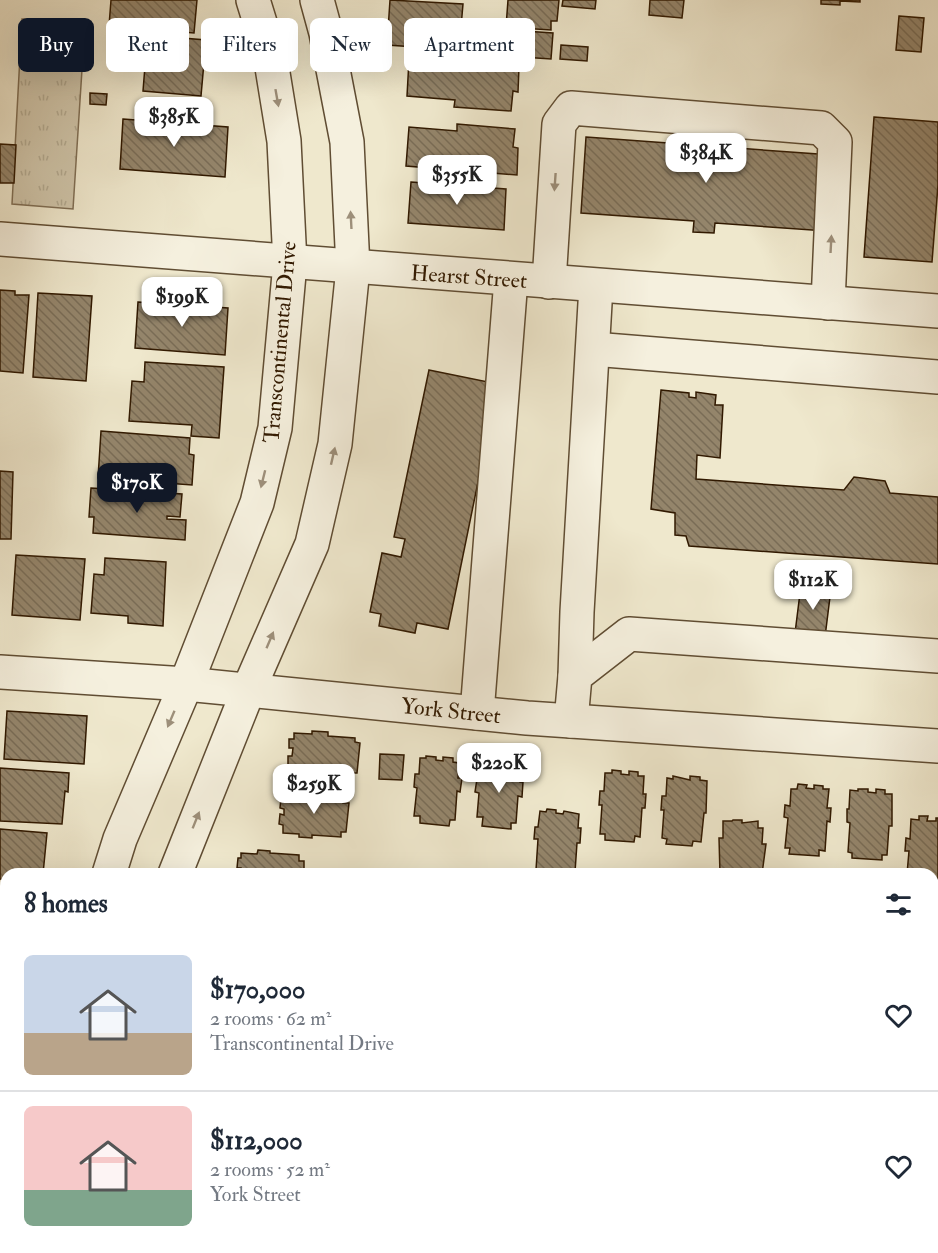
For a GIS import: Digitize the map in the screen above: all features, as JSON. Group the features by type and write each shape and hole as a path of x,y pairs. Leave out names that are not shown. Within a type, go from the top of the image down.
{"street":[{"name":"Transcontinental Drive","path":"112,868 120,839 186,684 257,503 275,428 290,263 285,141 270,56 253,0"},
{"path":"177,868 248,691 312,544 335,444 353,268 347,142 326,33 317,0"},
{"path":"549,282 559,124 571,108 822,128 835,142 828,303"},
{"name":"Hearst Street","path":"0,239 353,268 938,311"},
{"path":"477,713 511,279"},
{"path":"571,721 596,286"},
{"path":"592,349 938,377"},
{"path":"575,676 629,634 938,656"},
{"name":"York Street","path":"0,672 186,684 571,721 938,746"}],"green space":[{"path":"19,72 82,72 73,209 12,204"}],"building":[{"path":"111,0 197,0 194,33 189,33 189,18 110,18"},
{"path":"390,0 463,4 462,18 404,18 404,46 392,45 392,18 389,18"},
{"path":"508,0 559,0 557,21 551,21 551,30 535,29 535,18 507,18"},
{"path":"563,0 596,0 595,9 562,6"},
{"path":"650,0 684,0 682,18 649,15"},
{"path":"821,0 860,0 860,2 840,1 840,5 821,4"},
{"path":"899,16 924,18 921,52 896,50"},
{"path":"535,32 553,33 551,59 535,58"},
{"path":"189,39 201,40 201,72 203,72 201,96 143,91 145,72 189,72"},
{"path":"561,45 588,47 587,61 560,59"},
{"path":"408,72 519,72 518,92 513,91 511,111 454,107 455,100 407,96"},
{"path":"90,93 107,94 106,105 90,104"},
{"path":"874,117 938,122 938,185 932,262 864,257"},
{"path":"123,119 228,127 225,177 120,169"},
{"path":"457,124 515,129 513,147 518,148 517,175 406,166 409,127 457,131"},
{"path":"586,137 832,155 826,231 715,223 714,233 693,232 694,221 581,213"},
{"path":"0,144 16,145 14,183 0,183"},
{"path":"411,182 506,189 504,230 408,223"},
{"path":"0,290 15,291 15,295 29,295 23,373 0,371"},
{"path":"38,293 92,296 86,381 33,377"},
{"path":"138,302 228,308 225,355 135,348"},
{"path":"145,362 224,367 219,438 191,436 192,425 129,421 132,381 144,382"},
{"path":"429,370 498,384 448,629 417,623 415,633 379,626 381,614 370,612 382,553 401,557 405,539 394,537"},
{"path":"661,390 689,393 689,397 696,398 696,392 716,395 715,405 723,405 720,458 697,455 696,479 844,490 854,477 885,481 890,493 938,497 938,564 689,546 686,536 675,535 675,513 651,509"},
{"path":"101,431 190,438 189,454 194,455 192,485 98,478"},
{"path":"0,471 13,472 11,539 0,539"},
{"path":"91,488 182,494 180,517 167,516 167,519 186,520 185,540 93,533 94,517 89,517"},
{"path":"16,555 85,559 80,620 12,615"},
{"path":"105,558 166,562 163,626 128,623 128,616 91,613 94,574 104,575"},
{"path":"801,585 831,589 825,637 795,633"},
{"path":"7,711 87,716 84,764 4,759"},
{"path":"312,731 328,732 328,736 355,738 355,742 360,743 357,773 353,773 353,777 323,775 323,778 308,777 308,774 290,772 288,756 292,756 293,748 289,748 289,739 294,739 294,733 312,734"},
{"path":"380,754 404,755 402,780 379,779"},
{"path":"426,756 436,757 436,760 443,761 443,757 453,758 453,762 459,763 458,778 462,778 460,792 457,791 455,820 450,820 449,826 420,823 420,816 414,816 417,788 414,787 415,774 419,774 420,758 426,758"},
{"path":"487,761 505,765 505,762 514,762 514,765 521,766 522,797 518,796 516,823 511,823 511,829 482,826 483,817 477,817 479,793 475,792 477,779 480,780 481,763 487,764"},
{"path":"0,768 69,773 62,824 0,821"},
{"path":"612,770 629,775 629,771 638,772 638,776 644,776 645,808 642,808 640,837 635,836 634,842 605,840 605,834 600,834 602,805 599,805 600,791 604,791 605,773 612,773"},
{"path":"673,776 690,780 690,776 700,777 700,780 707,781 706,813 704,813 701,842 693,841 692,846 666,844 667,839 662,838 664,810 661,810 662,796 666,796 667,778 673,779"},
{"path":"798,784 807,785 806,788 814,789 814,785 829,789 827,808 831,808 830,822 827,821 825,851 819,850 819,856 789,854 790,848 785,848 788,818 784,817 785,805 790,806 791,789 797,789"},
{"path":"858,789 868,789 868,792 876,793 876,789 885,790 885,794 892,794 892,826 889,826 887,855 882,855 882,860 852,858 852,853 848,852 850,823 847,822 847,809 849,809 850,790 858,791"},
{"path":"301,790 343,797 343,803 349,803 346,832 341,832 341,837 312,835 312,838 283,833 283,825 279,824 280,814 284,815 284,809 280,808 281,798 286,798 286,793 301,794"},
{"path":"547,809 556,810 556,813 563,814 564,811 579,814 580,843 577,843 575,868 536,868 538,839 534,839 535,827 538,827 540,811 546,812"},
{"path":"919,816 928,816 927,821 936,821 938,818 938,868 908,868 909,851 905,851 906,838 910,839 911,819 919,820"},
{"path":"742,820 742,823 758,821 758,828 763,828 762,844 766,844 763,868 720,868 719,838 723,838 723,821"},
{"path":"0,829 47,833 44,868 0,868"},
{"path":"258,850 299,855 299,861 304,861 304,868 237,868 241,853 257,854"}]}
